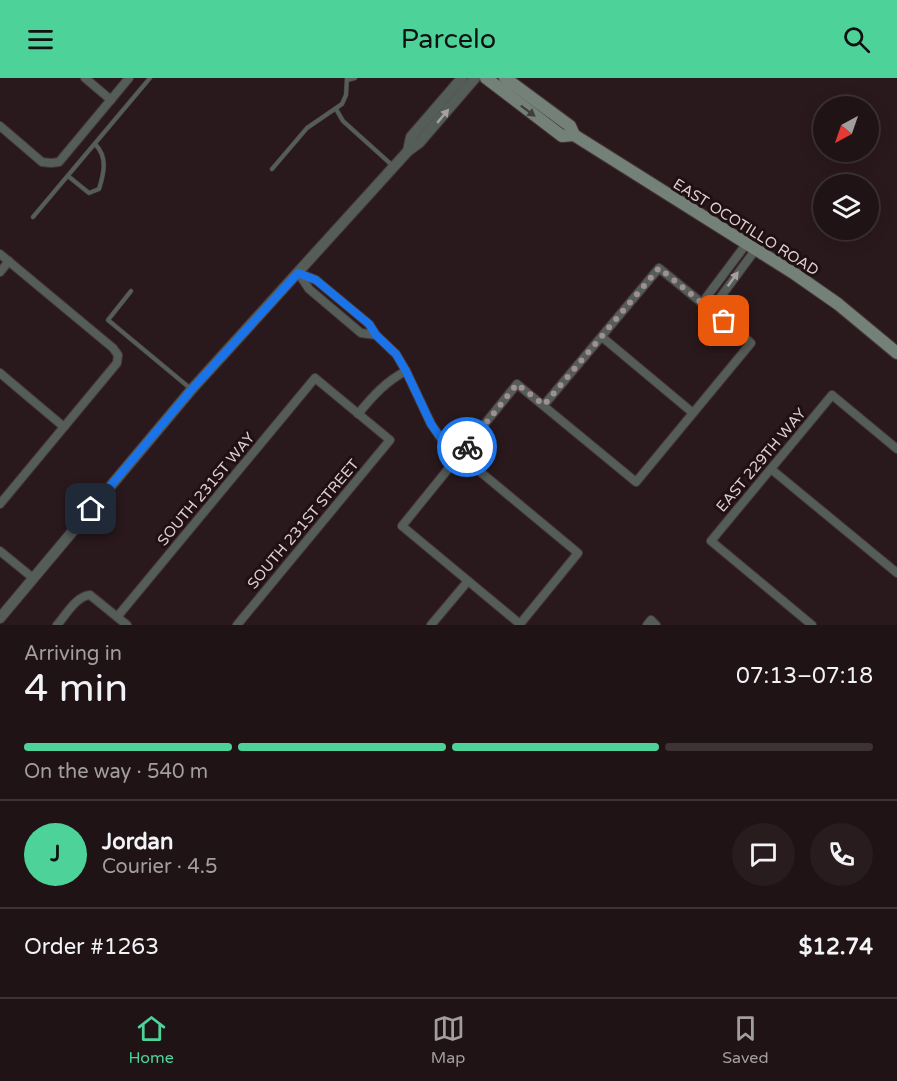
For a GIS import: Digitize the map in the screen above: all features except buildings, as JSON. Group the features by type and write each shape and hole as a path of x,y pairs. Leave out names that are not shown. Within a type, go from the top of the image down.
{"main road":[{"path":"486,78 562,136 574,135 570,126 505,78"},
{"name":"EAST OCOTILLO ROAD","path":"574,135 751,246 838,304 897,353"}],"street":[{"path":"85,78 111,100"},
{"path":"0,126 42,162 59,162 129,78"},
{"path":"408,151 411,137 462,78"},
{"path":"0,618 192,389 394,166 419,143 475,78"},
{"path":"702,303 751,246"},
{"path":"711,310 751,246"},
{"path":"0,254 113,348 118,355 117,363 64,427 3,494 0,504"},
{"path":"0,272 9,261"},
{"path":"298,273 316,280 369,324 376,335 396,354 431,424 440,437 460,455 578,554 520,624 402,526 460,455 517,384 636,482 751,343 659,268 544,405"},
{"path":"602,337 693,413"},
{"path":"358,414 383,386 395,376 406,371"},
{"path":"0,373 64,427"},
{"name":"SOUTH 231ST WAY","path":"117,617 315,378 358,414"},
{"name":"EAST 229TH WAY","path":"812,625 711,541 832,395 897,449"},
{"name":"SOUTH 231ST STREET","path":"237,625 390,440 358,414"},
{"path":"771,468 897,573"},
{"path":"0,551 33,578"},
{"path":"431,625 468,581"},
{"path":"57,625 83,596 90,595 127,625"}],"lane":[{"path":"33,218 150,78"},
{"path":"272,168 308,128 342,104 346,95 347,79 355,78"},
{"path":"336,109 343,121 394,166"},
{"path":"68,176 89,193 99,189 105,170 101,150 95,144"},
{"path":"131,291 108,320 192,389"}],"way so far":[{"path":"467,447 517,384 544,405 659,268 724,321"}],"route":[{"path":"91,509 192,389 298,273 316,280 369,324 376,335 396,354 431,424 440,437 460,455 467,447"}]}
